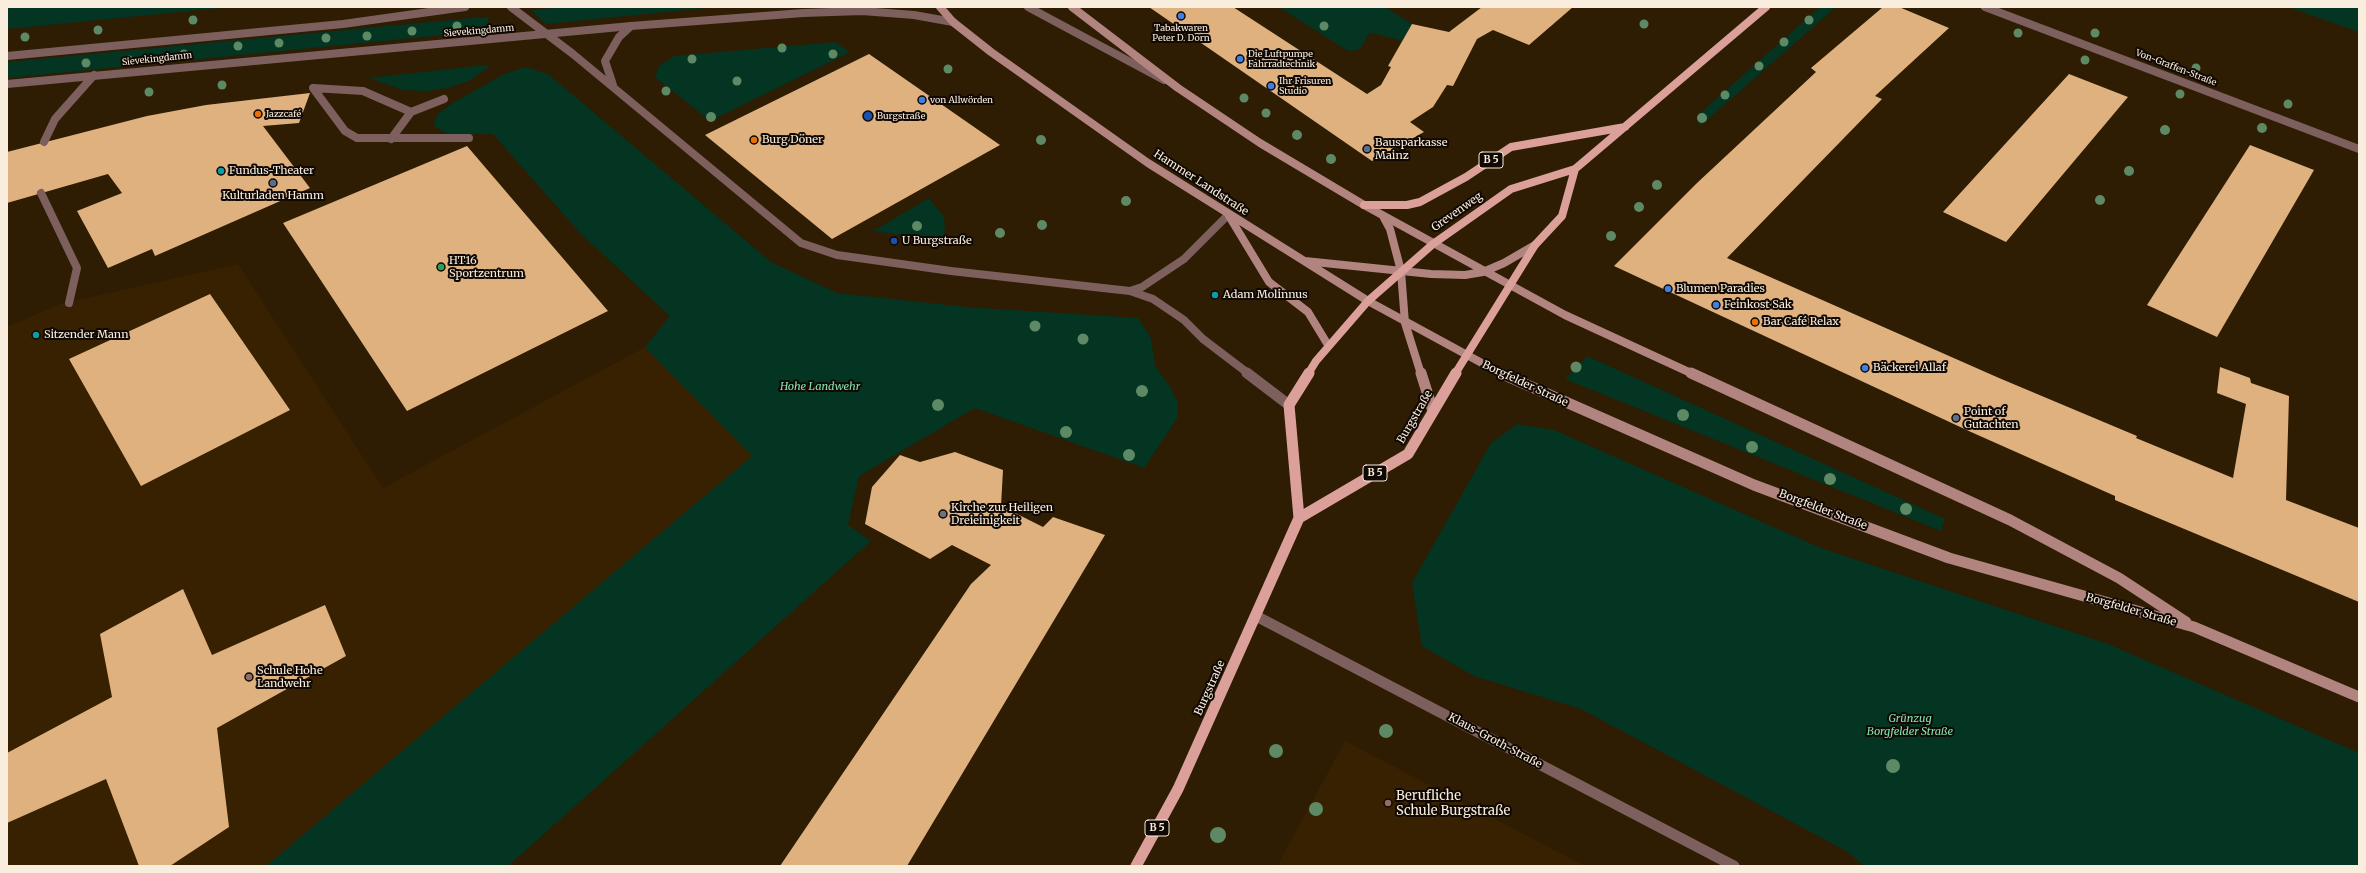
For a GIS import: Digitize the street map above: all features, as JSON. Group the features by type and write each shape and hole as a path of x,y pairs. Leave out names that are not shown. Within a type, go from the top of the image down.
{"main road":[{"name":"Hammer Landstraße","path":"940,7 953,22 991,52 1076,113 1228,215 1405,323 1466,356"},
{"path":"1072,7 1178,88 1260,143 1383,216 1509,286"},
{"name":"Grevenweg","path":"1368,301 1400,271 1433,244 1511,189 1575,168 1766,7"},
{"name":"B 5","path":"1364,205 1407,205 1420,202 1466,177 1511,147 1624,127"},
{"name":"B 5","path":"1509,286 1535,244 1562,216 1575,168"},
{"path":"1228,215 1269,282 1308,312 1328,345"},
{"path":"1383,216 1390,228 1400,271 1405,323 1433,411"},
{"path":"1301,260 1400,271 1465,275 1483,272 1504,263 1535,244"},
{"name":"Burgstraße","path":"1299,518 1408,454 1509,286"},
{"name":"Borgfelder Straße","path":"1509,286 1565,315 2010,520 2118,578 2194,628"},
{"path":"1289,405 1328,345 1368,301"},
{"name":"Borgfelder Straße","path":"1466,356 1518,382 1754,485 1950,558 2194,628 2359,697"},
{"name":"Burgstraße","path":"1136,866 1178,789 1299,518 1289,405"}],"street":[{"name":"Sievekingdamm","path":"7,56 343,24 465,7"},
{"path":"511,7 548,34 801,243 837,255 951,271 1130,291 1153,299 1168,308 1184,320 1203,339 1289,405"},
{"path":"1028,7 1178,88"},
{"name":"Von-Graffen-Straße","path":"1985,7 2359,149"},
{"name":"Sievekingdamm","path":"7,84 631,26 803,13 862,11 914,15 953,22"},
{"path":"615,89 607,72 605,61 619,37 631,26"},
{"path":"44,142 55,119 94,75"},
{"path":"411,112 363,91 313,88 345,131 357,138 469,138"},
{"path":"391,139 411,112 444,99"},
{"path":"41,193 77,268 69,302"},
{"path":"1130,291 1142,287 1184,259 1228,215"},
{"name":"Klaus-Groth-Straße","path":"1256,616 1734,866"}],"shaded area":[{"name":"Schule Hohe Landwehr","path":"238,264 383,488 645,347 753,456 266,866 7,866 7,327 60,304"},
{"name":"Berufliche Schule Burgstraße","path":"1345,741 1585,866 1277,866"}],"green space":[{"path":"7,7 230,7 7,29"},
{"path":"562,7 714,7 546,24 531,10"},
{"path":"1279,7 1385,7 1412,24 1402,41 1373,33 1369,34 1360,49 1352,51 1345,49"},
{"path":"1820,7 1836,7 1699,127 1698,115"},
{"path":"2288,7 2359,7 2359,32"},
{"path":"472,18 489,18 485,31 7,78 7,62"},
{"path":"835,42 850,52 710,121 655,77 659,66 674,56"},
{"path":"485,65 489,67 469,81 447,88 428,91 403,90 369,78"},
{"name":"Hohe Landwehr","path":"526,67 548,74 771,262 837,293 966,307 1138,318 1151,338 1155,366 1171,388 1178,403 1178,417 1144,468 975,408 859,476 848,525 871,541 508,866 266,866 752,456 645,347 670,316 580,233 493,134 448,134 435,127 434,122 438,114 453,103 504,74"},
{"path":"929,198 944,217 945,230 942,241 873,231"},
{"path":"1587,356 1945,519 1941,531 1565,379"},
{"name":"Grünzug Borgfelder Straße","path":"1517,424 1554,430 1821,548 2108,644 2359,753 2359,866 1864,866 1848,852 1581,709 1474,676 1422,646 1412,583 1491,443"}],"building":[{"path":"1149,7 1233,7 1367,94 1381,85 1391,67 1388,66 1412,24 1449,32 1482,7 1573,7 1529,45 1493,30 1477,39 1453,86 1447,85 1433,107 1410,122 1424,132 1372,161"},
{"path":"1883,7 1899,7 1949,28 1875,96 1882,99 1727,258 1999,378 2137,436 2136,438 2233,478 2246,404 2217,393 2220,367 2250,378 2251,383 2289,396 2286,500 2359,528 2359,602 2115,500 2115,496 1971,432 1614,266 1697,183 1816,72 1811,68"},
{"path":"869,54 1000,145 832,239 705,135"},
{"path":"2069,74 2128,97 2006,242 1943,212"},
{"path":"310,93 299,123 263,126 310,188 155,256 152,249 108,268 77,211 122,193 108,174 7,203 7,152 147,116 206,105"},
{"path":"2250,145 2314,170 2217,337 2147,305"},
{"name":"HT16 Sportzentrum","path":"467,146 608,311 407,411 283,223"},
{"path":"210,294 290,410 141,486 69,359"},
{"path":"955,452 1003,470 1001,506 1043,527 1053,517 1105,535 907,866 780,866 971,584 991,565 952,545 930,559 865,524 872,487 900,455 920,462"},
{"path":"183,589 212,655 325,605 346,656 217,728 229,827 170,866 139,866 106,779 7,823 7,753 112,697 100,634"}],"place":[{"name":"Tabakwaren Peter D. Dorn","path":"1181,16"},
{"name":"Die Luftpumpe Fahrradtechnik","path":"1240,59"},
{"name":"Ihr Frisuren Studio","path":"1271,86"},
{"name":"von Allwörden","path":"922,100"},
{"name":"Jazzcafé","path":"258,114"},
{"name":"Burgstraße","path":"868,116"},
{"name":"Burg Döner","path":"754,140"},
{"name":"Bausparkasse Mainz","path":"1367,149"},
{"name":"Fundus-Theater","path":"221,171"},
{"name":"Kulturladen Hamm","path":"273,183"},
{"name":"U Burgstraße","path":"894,241"},
{"name":"HT16 Sportzentrum","path":"441,267"},
{"name":"Blumen Paradies","path":"1668,289"},
{"name":"Adam Molinnus","path":"1215,295"},
{"name":"Feinkost Sak","path":"1716,305"},
{"name":"Bar Café Relax","path":"1755,322"},
{"name":"Sitzender Mann","path":"36,335"},
{"name":"Bäckerei Allaf","path":"1865,368"},
{"name":"Point of Gutachten","path":"1956,418"},
{"name":"Kirche zur Heiligen Dreieinigkeit","path":"943,514"},
{"name":"Schule Hohe Landwehr","path":"249,677"},
{"name":"Berufliche Schule Burgstraße","path":"1388,803"}]}
